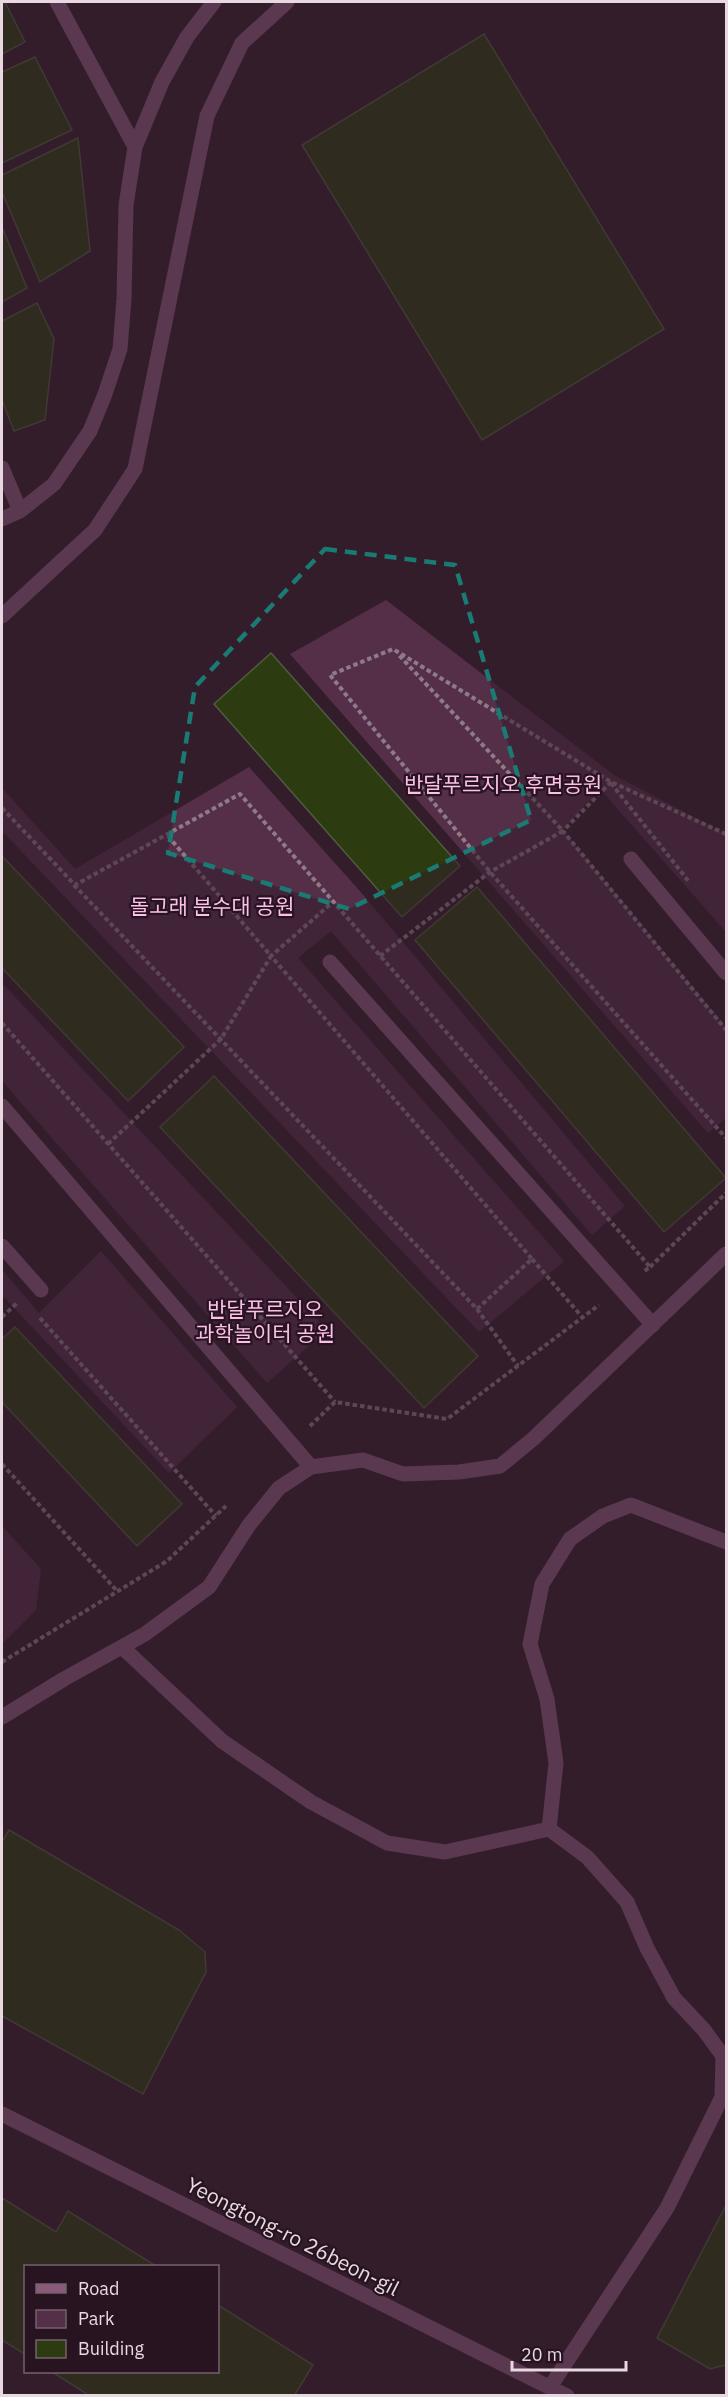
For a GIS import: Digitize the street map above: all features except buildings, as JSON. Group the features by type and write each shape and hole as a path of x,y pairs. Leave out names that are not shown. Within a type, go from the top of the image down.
{"street":[{"path":"57,2 135,147"},
{"path":"2,519 20,511 54,484 90,431 120,349 124,299 126,205 135,147 162,82 187,37 214,2"},
{"path":"2,616 95,530 135,470 207,116 242,43 287,2"},
{"path":"2,468 20,511"},
{"path":"631,859 726,974"},
{"path":"330,962 653,1325"},
{"path":"2,1106 311,1467"},
{"path":"2,1246 40,1290"},
{"path":"2,1717 145,1634 209,1587 249,1525 279,1488 311,1467 363,1460 403,1474 459,1472 500,1466 533,1439 726,1254"},
{"path":"549,1829 556,1763 547,1699 530,1644 542,1584 570,1539 603,1516 631,1505 726,1542"},
{"path":"122,1647 222,1741 311,1802 387,1843 445,1852 549,1829 587,1857 627,1902 647,1948 674,1998 704,2030 723,2056 723,2097 667,2208 550,2387"},
{"name":"Yeongtong-ro 26beon-gil","path":"2,2114 567,2396"}],"path":[{"path":"393,649 611,783 726,834"},
{"path":"380,956 490,872 563,831 393,649"},
{"path":"393,649 330,675 490,872 726,1138"},
{"path":"611,783 698,892"},
{"path":"2,808 75,885 240,794 650,1267"},
{"path":"2,808 477,1309 518,1366"},
{"path":"167,835 583,1318"},
{"path":"108,1144 221,1039 271,956 333,902"},
{"path":"2,1023 335,1402 447,1419 650,1267 726,1193"},
{"path":"477,1309 532,1259"},
{"path":"2,1317 22,1298"},
{"path":"38,1316 216,1516"},
{"path":"291,1444 335,1402"},
{"path":"2,1464 117,1592"},
{"path":"2,1662 168,1562 232,1500"}],"highlighted area":[{"path":"325,549 455,565 531,820 349,909 168,853 195,687"}],"green space":[{"name":"반달푸르지오 후면공원","path":"386,600 614,775 726,834 726,932 600,789 563,830 726,1027 726,1118 708,1133 290,654"},
{"name":"돌고래 분수대 공원","path":"249,767 359,890 625,1206 592,1235 331,931 298,958 564,1261 479,1332 2,831 2,788 75,869"},
{"name":"반달푸르지오 과학놀이터 공원","path":"2,983 327,1330 267,1383 2,1081"},
{"name":"반달푸르지오 과학놀이터 공원","path":"101,1251 237,1407 169,1473 2,1295 2,1270 39,1313"},
{"path":"2,1526 41,1569 36,1610 2,1644"}]}
